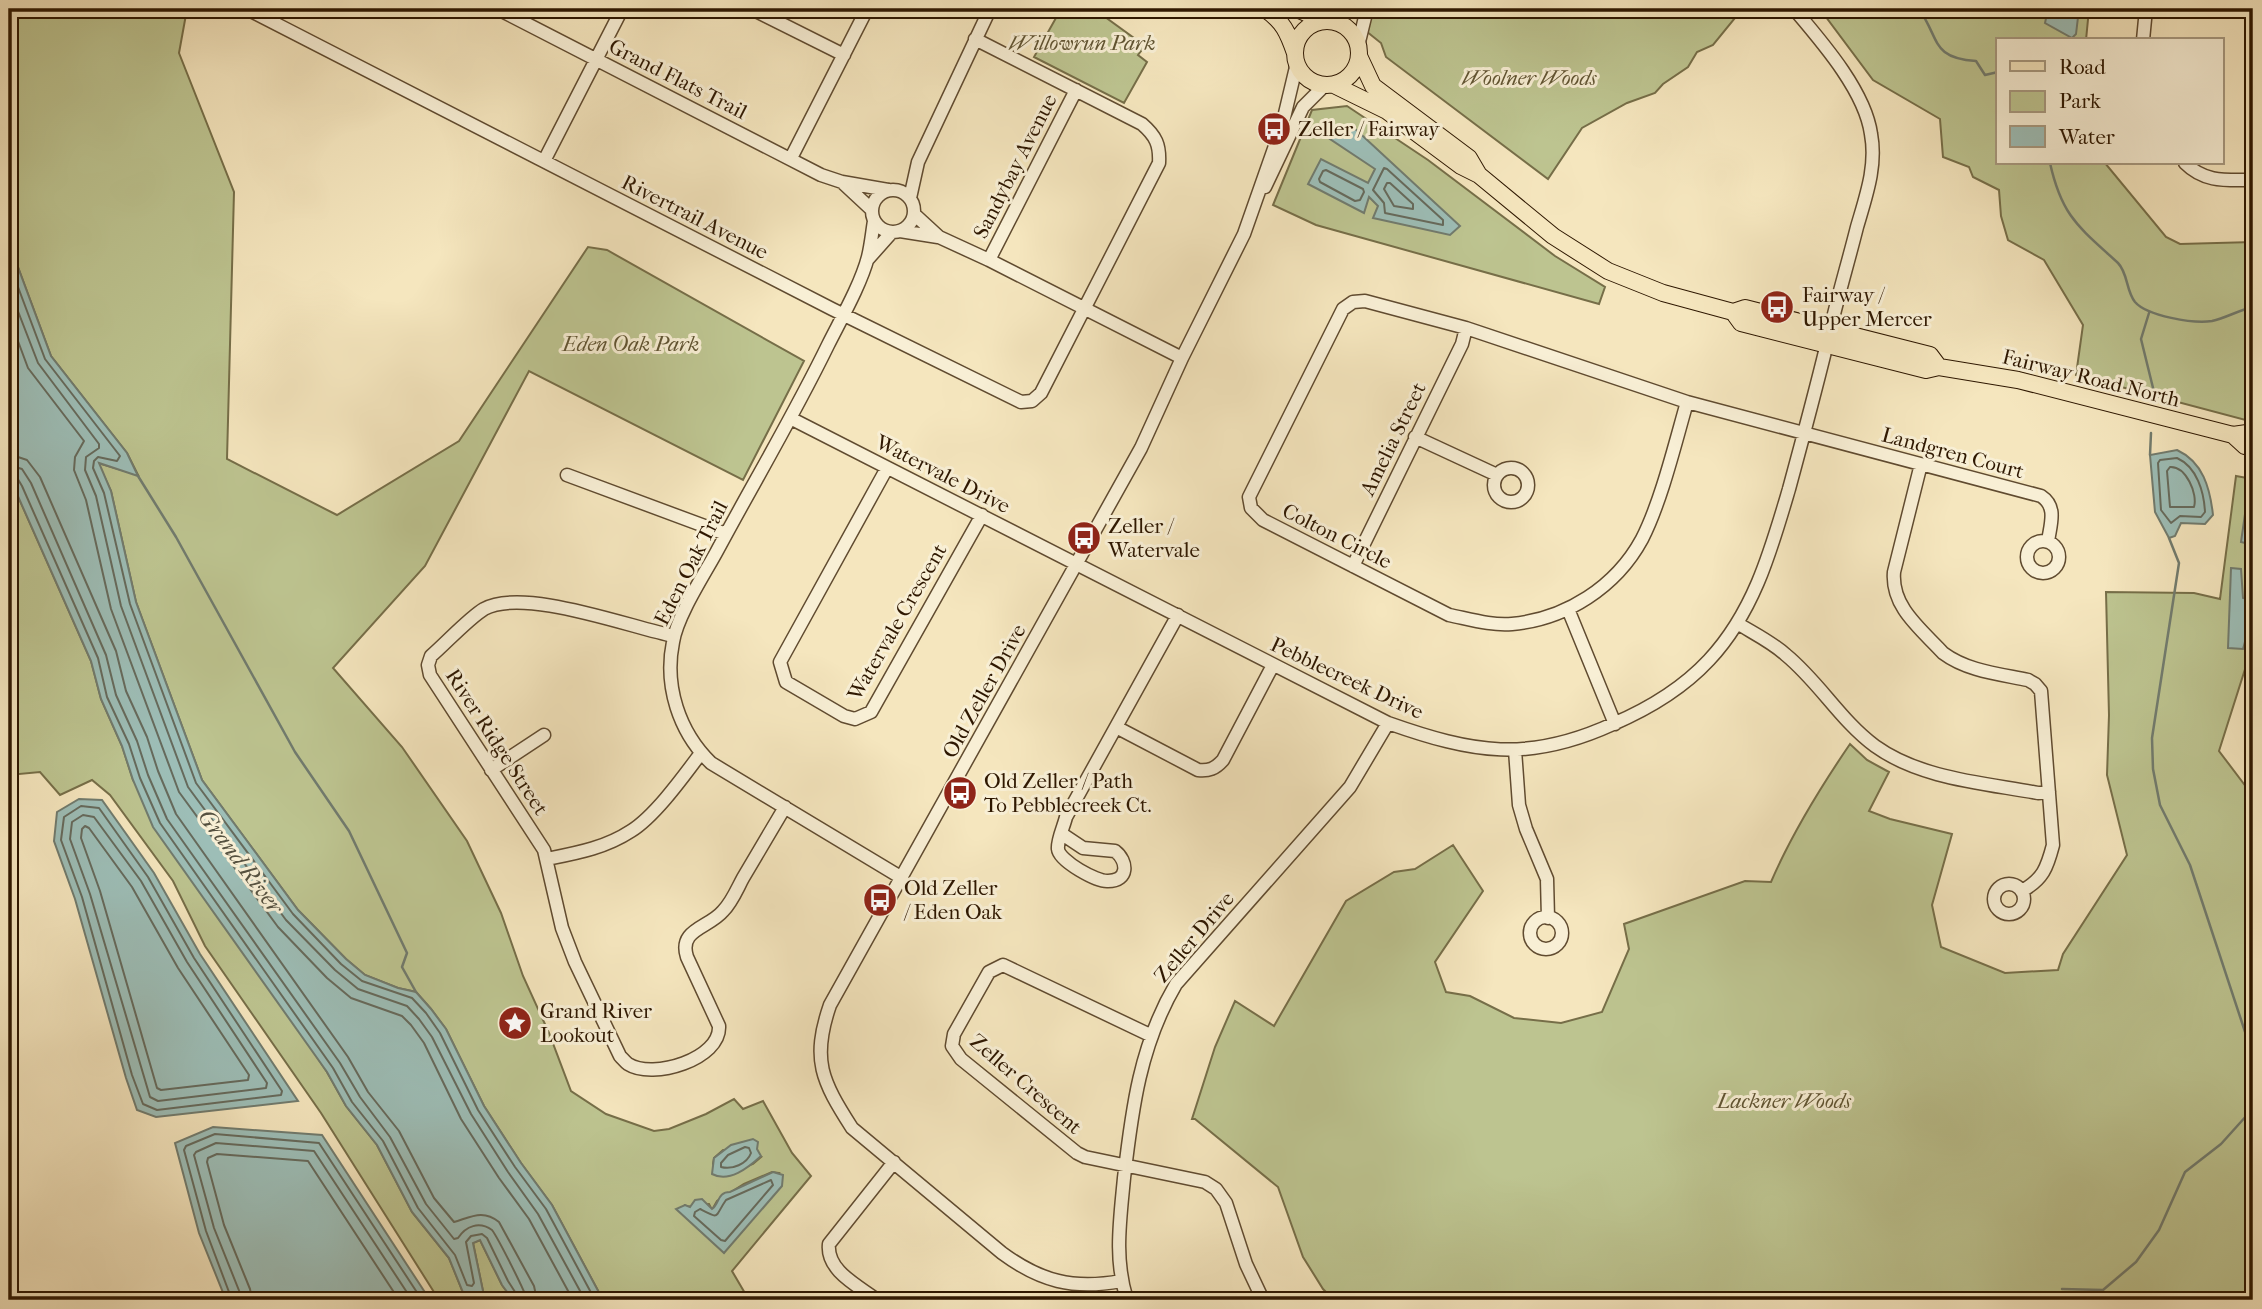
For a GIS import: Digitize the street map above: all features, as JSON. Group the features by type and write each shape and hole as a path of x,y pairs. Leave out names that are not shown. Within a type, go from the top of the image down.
{"main road":[{"path":"1265,9 1278,17 1287,28 1296,58 1305,76 1312,82 1329,85 1349,77 1355,70 1359,51 1348,29 1297,9"},
{"path":"1296,58 1297,43 1303,32 1312,25 1327,21"},
{"name":"Fairway Road North","path":"1359,51 1373,86 1469,158 1479,175"},
{"name":"Fairway Road North","path":"1329,85 1387,111 1461,166 1479,175 1553,236 1608,271 1663,293 1733,312 1745,308 1828,336 1930,355 1939,367 2068,391 2233,435 2253,435"},
{"name":"Fairway Road North","path":"2233,435 2245,446 2253,448"}],"street":[{"name":"Rivertrail Avenue","path":"247,9 843,314 1021,402 1032,401 1041,393 1085,309"},
{"name":"Grand Flats Trail","path":"498,9 821,175 842,182 891,189"},
{"path":"544,161 622,9"},
{"path":"752,9 844,55"},
{"path":"791,159 867,9"},
{"path":"990,9 918,162 910,198 914,214 939,237 1182,358"},
{"path":"1327,21 1346,9"},
{"path":"1359,51 1367,9"},
{"name":"Pebblecreek Drive","path":"1077,563 1388,723 1436,740 1464,746 1515,750 1566,743 1641,712 1672,692 1709,660 1737,623 1753,596 1769,556 1804,435 1871,174 1871,133 1862,103 1854,88 1794,9"},
{"path":"2143,38 2146,9"},
{"path":"975,39 1142,124 1157,141 1158,163 1085,309"},
{"name":"Old Zeller Drive","path":"1121,1280 1070,1284 1026,1271 1002,1253 852,1128 834,1101 822,1072 820,1033 830,1005 1141,448 1244,234 1282,126 1296,58"},
{"name":"Old Zeller Drive","path":"1253,209 1275,170 1303,107 1329,85"},
{"name":"Sandybay Avenue","path":"989,260 1076,90"},
{"path":"918,162 891,189 876,197 873,215 885,231 939,237"},
{"path":"2186,164 2195,172 2210,178 2253,180"},
{"name":"Grand Flats Trail","path":"842,182 873,215"},
{"path":"891,189 910,198"},
{"path":"896,232 910,224 914,214"},
{"name":"Eden Oak Trail","path":"873,215 867,259 843,314 792,419 726,534 674,636 671,681 680,719 701,754 711,763 902,878"},
{"name":"Eden Oak Trail","path":"867,259 896,232"},
{"name":"Colton Circle","path":"1687,402 1651,518 1631,557 1609,582 1592,596 1539,620 1510,624 1449,615 1263,520 1251,508 1249,496 1343,309 1353,302 1365,301 1466,328 1687,402 1804,435"},
{"name":"Amelia Street","path":"1353,566 1462,344 1466,328"},
{"name":"Watervale Drive","path":"792,419 1077,563"},
{"name":"Landgren Court","path":"1804,435 2041,496 2049,501 2052,508 2048,542"},
{"path":"1415,437 1497,475"},
{"path":"1921,464 1894,572 1896,595 1902,609 1951,659 1976,669 2028,680 2041,691 2053,845 2048,865 2036,883 2022,891"},
{"name":"Watervale Crescent","path":"887,468 780,662 786,682 844,716 855,719 871,712 982,515"},
{"path":"567,475 726,534"},
{"name":"River Ridge Street","path":"674,636 610,619 527,603 503,603 483,610 431,656 428,665 430,675 547,859 562,928 575,962 620,1056 628,1064 637,1068 664,1069 697,1057 715,1044 719,1035 716,1016 684,949 685,939 726,909 785,807"},
{"path":"1568,609 1615,723"},
{"path":"1062,834 1083,848 1115,851 1125,862 1125,872 1116,880 1102,881 1061,857 1058,849 1066,817 1178,615"},
{"path":"1737,623 1786,654 1875,747 1900,761 1926,771 2038,793 2049,792"},
{"path":"1116,727 1198,770 1208,771 1223,760 1273,665"},
{"name":"Zeller Drive","path":"1127,1300 1121,1280 1118,1238 1133,1100 1142,1060 1166,1000 1175,984 1350,788 1388,723"},
{"path":"491,770 544,735"},
{"path":"1515,750 1518,805 1547,879 1548,918"},
{"path":"547,859 595,849 632,831 701,754"},
{"name":"Zeller Crescent","path":"1126,1164 1085,1157 1068,1147 961,1059 952,1046 954,1034 989,972 1003,965 1152,1036"},
{"path":"877,1300 834,1266 828,1249 829,1244 894,1162"},
{"path":"1126,1164 1205,1182 1216,1189 1226,1203 1246,1264 1263,1300"}],"green space":[{"name":"Eden Oak Park","path":"9,9 187,9 179,53 234,192 227,459 337,515 459,441 588,247 607,250 804,361 743,480 529,371 425,566 333,668 402,747 467,841 501,913 523,976 571,1091 606,1114 654,1131 669,1129 734,1099 743,1109 763,1101 792,1153 811,1176 732,1271 749,1300 603,1300 552,1205 484,1106 446,1029 431,1009 416,992 365,975 346,959 298,910 202,780 136,602 111,491 98,463 138,475 127,453 51,356 9,243","holes":["723,1150 761,1157 753,1164 724,1175 713,1164 714,1158","772,1172 779,1173 724,1252 684,1205 689,1207 709,1204 712,1210 717,1201 744,1184"]},
{"name":"Willowrun Park","path":"1061,9 1094,9 1145,46 1138,55 1147,62 1124,103 1034,57"},
{"name":"Woolner Woods","path":"1363,9 1722,9 1735,18 1713,45 1697,52 1688,67 1663,84 1655,93 1627,103 1582,128 1548,179 1386,57 1381,43 1366,31"},
{"path":"1820,9 2089,9 2086,38 1996,38 1996,164 2106,164 2166,237 2180,244 2253,242 2253,422 2076,375 2083,325 2044,260 2008,240 2001,216 1999,190 1973,177 1969,167 1943,157 1940,119 1873,80"},
{"path":"1347,106 1428,160 1555,256 1605,287 1599,304 1316,225 1273,205 1312,110"},
{"path":"9,476 91,661 101,699 122,746 133,780 327,1072 346,1106 377,1145 412,1212 449,1258 466,1300 439,1300 321,1113 205,946 173,881 110,795 92,780 60,795 40,772 9,775"},
{"name":"Lackner Woods","path":"2236,476 2253,479 2253,644 2219,751 2253,796 2253,1300 1334,1300 1323,1289 1303,1257 1278,1187 1192,1119 1215,1047 1235,1001 1274,1026 1346,901 1394,872 1415,869 1453,845 1483,891 1435,962 1446,992 1470,996 1514,1018 1561,1023 1602,1012 1629,949 1624,924 1745,881 1771,882 1807,811 1850,744 1867,760 1889,772 1869,811 1890,819 1952,834 1932,905 1941,947 2005,973 2058,970 2063,954 2127,855 2107,775 2109,715 2106,592 2194,593 2220,599"},
{"path":"480,1240 502,1285 513,1300 478,1300 483,1291 473,1243"}],"water":[{"path":"2048,9 2079,9 2076,34 2072,38 2045,23"},
{"path":"1352,126 1460,226 1450,235 1373,218 1378,206 1369,197 1364,213 1308,184 1321,159 1368,183 1375,169 1330,139 1341,128"},
{"name":"Grand River","path":"9,243 51,356 127,453 138,476 99,463 111,491 136,602 202,780 298,910 346,959 365,975 416,992 431,1009 446,1029 484,1106 552,1205 603,1300 513,1300 502,1285 480,1240 473,1243 483,1291 478,1300 466,1300 449,1258 412,1212 377,1145 346,1106 327,1072 153,827 101,699 91,661 9,476"},
{"path":"2177,450 2193,461 2204,477 2213,515 2205,524 2181,523 2175,536 2169,538 2155,512 2150,455"},
{"path":"2248,493 2253,494 2253,545 2241,542"},
{"path":"2231,568 2241,569 2243,598 2253,598 2253,613 2243,649 2228,648"},
{"path":"79,799 102,800 154,873 200,954 298,1101 156,1117 137,1110 75,899 54,841 57,812"},
{"path":"213,1127 322,1135 430,1300 226,1300 199,1233 175,1143"},
{"path":"753,1139 758,1142 757,1149 761,1156 756,1161 732,1175 725,1177 712,1174 714,1158 731,1145"},
{"path":"773,1172 783,1175 782,1186 724,1253 676,1209 685,1205 690,1207 695,1200 702,1199 712,1209 726,1192"}],"waterway":[{"path":"1919,9 1944,51 1951,56 1976,61 1985,75 1996,72"},
{"path":"2050,164 2067,209 2083,230 2118,263 2124,272 2132,298 2141,307 2171,318 2204,322 2253,307"},
{"path":"2149,313 2141,339 2155,396"},
{"path":"2150,455 2151,433"},
{"path":"138,476 176,537 295,752 349,831 407,953 402,967 416,992"},
{"path":"2169,538 2179,563 2152,738 2153,769 2160,805 2190,865 2253,1056"},
{"path":"2062,1289 2103,1290 2136,1262 2159,1230 2185,1172 2221,1144 2248,1114 2253,1096"}],"place":[{"name":"Zeller / Fairway","path":"1274,129"},
{"name":"Fairway / Upper Mercer","path":"1777,307"},
{"name":"Zeller / Watervale","path":"1084,538"},
{"name":"Old Zeller / Path To Pebblecreek Ct.","path":"960,793"},
{"name":"Old Zeller / Eden Oak","path":"880,900"},
{"name":"Grand River Lookout","path":"515,1023"}]}
